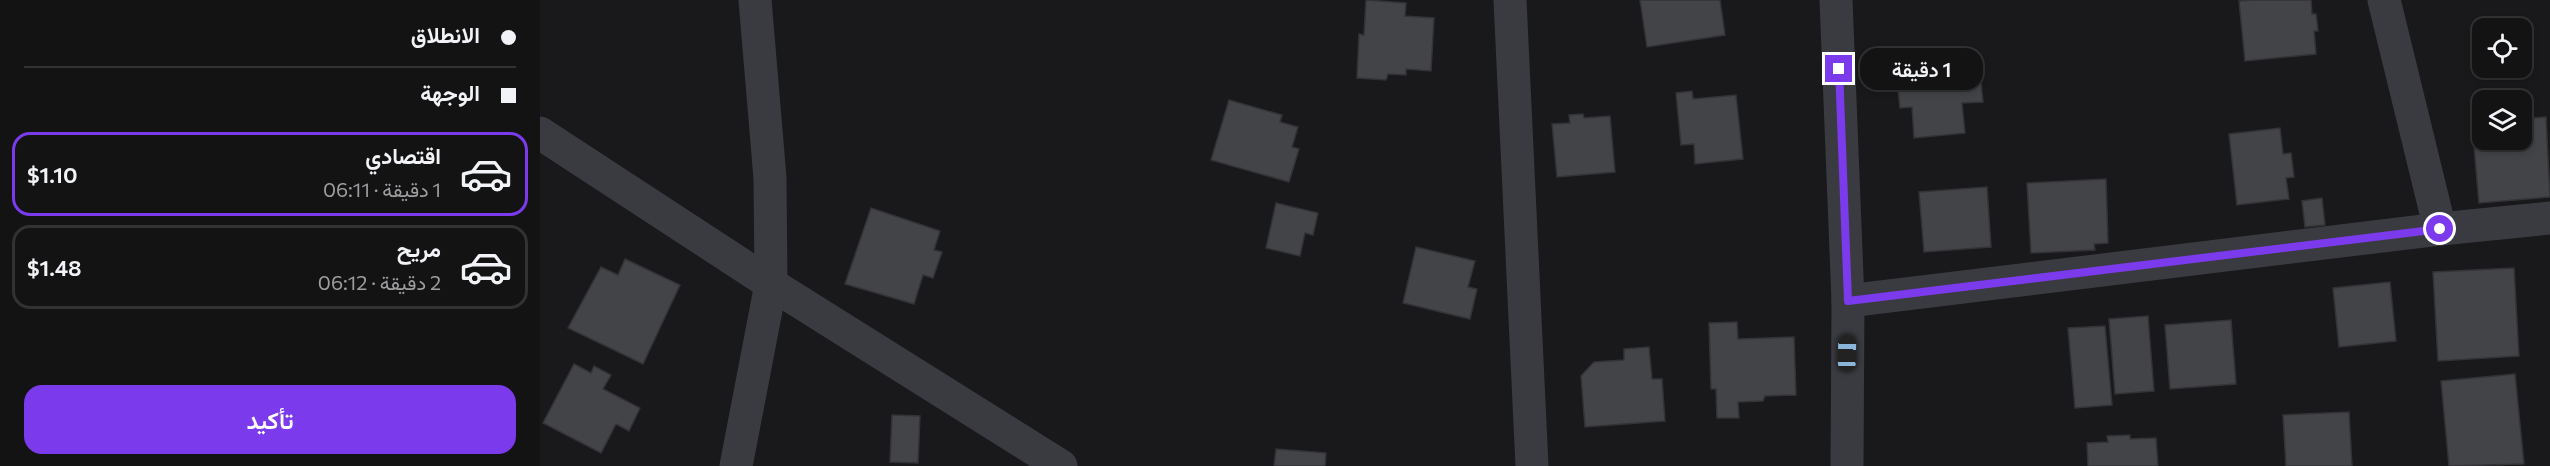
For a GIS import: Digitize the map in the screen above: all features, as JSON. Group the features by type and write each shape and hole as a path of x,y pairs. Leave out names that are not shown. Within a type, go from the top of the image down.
{"street":[{"path":"736,466 771,284 770,178 754,0"},
{"path":"1510,0 1532,466"},
{"path":"1836,0 1848,301 1847,466"},
{"path":"2384,0 2440,229"},
{"path":"540,133 771,284 1061,466"},
{"path":"1848,301 2440,229 2550,218"}],"building":[{"path":"1366,0 1406,3 1405,16 1434,18 1431,71 1406,69 1406,75 1388,74 1386,80 1357,78 1359,34 1364,35"},
{"path":"1640,0 1720,0 1725,35 1647,47"},
{"path":"2311,0 2312,14 2316,14 2318,31 2314,31 2316,54 2245,61 2239,1"},
{"path":"1978,54 1983,102 1962,103 1965,133 1914,138 1912,107 1900,108 1898,90 1908,88 1905,61"},
{"path":"1692,91 1693,99 1736,95 1743,159 1695,164 1694,144 1681,145 1676,93"},
{"path":"1229,100 1282,115 1280,122 1298,127 1292,147 1299,149 1289,182 1211,160"},
{"path":"1583,114 1584,118 1610,116 1615,172 1557,177 1552,124 1570,123 1569,115"},
{"path":"2546,117 2550,197 2479,203 2474,150 2532,150 2532,118"},
{"path":"2280,128 2283,154 2291,153 2294,177 2286,178 2289,199 2237,205 2229,134"},
{"path":"2106,179 2108,243 2094,244 2095,250 2031,253 2027,183"},
{"path":"1987,187 1991,247 1924,252 1919,192"},
{"path":"2322,198 2325,225 2305,227 2302,201"},
{"path":"1276,203 1318,213 1313,235 1305,233 1300,256 1266,248"},
{"path":"871,208 940,231 934,250 942,252 933,278 923,275 914,304 845,284"},
{"path":"1416,247 1475,261 1468,287 1477,289 1470,319 1403,303"},
{"path":"625,259 680,285 643,364 568,328 601,267 618,275"},
{"path":"2514,268 2519,356 2438,361 2433,272"},
{"path":"2390,282 2396,341 2339,347 2333,288"},
{"path":"2148,316 2154,391 2115,394 2109,319"},
{"path":"2231,320 2236,384 2170,389 2165,325"},
{"path":"1737,322 1738,339 1794,337 1796,395 1765,396 1763,401 1738,402 1739,418 1717,418 1716,389 1711,389 1709,323"},
{"path":"2105,326 2112,405 2075,408 2068,328"},
{"path":"1649,347 1652,379 1662,379 1665,421 1585,427 1581,376 1594,362 1624,360 1624,349"},
{"path":"574,364 591,373 594,366 611,375 603,389 640,408 629,431 616,424 601,453 543,423"},
{"path":"2515,374 2524,464 2449,466 2441,381"},
{"path":"2349,412 2352,466 2286,466 2283,415"},
{"path":"892,415 920,416 918,463 890,462"},
{"path":"2130,435 2130,439 2156,438 2158,466 2088,466 2087,443 2108,442 2107,436"},
{"path":"1276,449 1326,453 1325,466 1274,466"}],"route":[{"path":"1839,69 1848,301 2440,229"}]}
